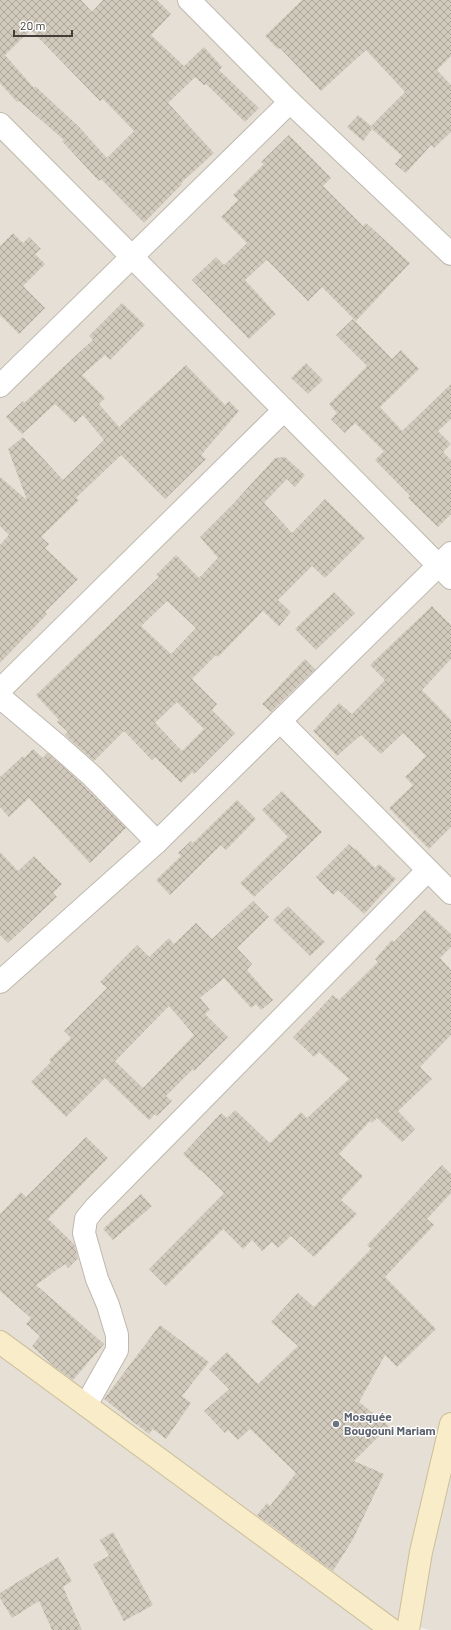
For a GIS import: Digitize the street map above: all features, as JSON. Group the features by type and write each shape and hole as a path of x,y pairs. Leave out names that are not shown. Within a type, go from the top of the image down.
{"street":[{"path":"202,4 290,102 448,245"},
{"path":"0,386 290,102"},
{"path":"0,124 284,410 447,565 280,721 157,842 0,982"},
{"path":"0,690 284,410"},
{"path":"0,697 91,775 157,842"},
{"path":"280,721 451,893"},
{"path":"86,1405 116,1350 116,1335 108,1305 97,1279 84,1233 86,1220 100,1203 428,870"},
{"path":"0,1342 392,1630"},
{"path":"408,1630 421,1552 451,1424"}],"shaded area":[{"path":"0,0 451,0 451,1630 429,1630 389,1618 0,1331"},
{"path":"0,1348 378,1630 0,1630"}],"building":[{"path":"0,0 81,0 92,12 103,0 157,0 171,14 151,35 184,66 204,47 222,67 219,70 259,108 245,122 206,84 204,85 195,77 168,103 214,153 181,183 182,184 144,223 101,179 99,181 62,141 64,140 19,101 17,102 0,83","holes":["31,30 100,101 103,99 134,131 107,158 79,127 35,86 34,88 5,55"]},
{"path":"302,0 451,0 451,56 437,70 451,85 451,132 434,148 431,145 406,173 395,164 402,156 372,129 363,141 347,127 358,115 371,126 405,92 366,50 321,91 280,48 278,49 265,36"},
{"path":"289,135 331,178 323,186 363,226 366,223 410,263 356,321 322,287 308,301 267,260 245,280 276,314 249,339 192,280 216,257 224,265 247,243 221,217 238,200 233,195 264,164 261,162"},
{"path":"13,233 23,243 29,237 41,249 35,254 45,264 23,286 45,308 19,334 0,315 0,246"},
{"path":"122,303 145,325 110,360 105,355 82,375 105,398 99,404 119,427 186,365 225,405 229,401 239,411 201,455 206,459 165,499 121,455 76,498 79,500 41,537 49,544 45,548 78,579 45,612 47,614 0,663 0,545 9,535 0,526 0,477 27,500 8,449 23,437 63,480 104,440 83,415 75,423 55,404 22,434 6,417 23,401 24,403 93,340 89,336"},
{"path":"353,319 392,359 401,350 419,369 380,407 402,431 451,384 451,419 438,431 451,444 443,452 451,460 451,514 438,527 408,498 410,496 375,460 384,451 355,423 345,433 331,419 337,413 329,404 367,366 336,335"},
{"path":"306,363 323,380 308,394 291,378"},
{"path":"285,457 305,475 295,487 287,479 264,503 292,533 325,499 365,538 325,578 312,566 278,600 291,612 279,626 263,611 218,657 216,655 192,679 217,704 212,710 235,733 194,774 192,772 181,783 155,757 152,760 124,731 94,761 65,735 68,732 57,722 59,720 36,695 159,577 156,575 176,555 199,578 218,558 200,537 233,504 275,458","holes":["167,601 196,628 171,654 141,626","177,702 204,729 182,751 155,723"]},
{"path":"334,592 355,613 316,650 295,629"},
{"path":"432,606 451,625 451,659 422,690 451,720 451,827 429,849 389,808 413,785 405,777 426,756 403,733 381,754 361,735 337,756 313,731 339,703 352,714 385,680 370,665"},
{"path":"305,659 315,669 271,712 262,704"},
{"path":"33,749 43,758 47,753 49,754 82,784 126,828 90,863 29,798 9,817 0,807 0,777"},
{"path":"282,791 322,832 254,897 240,883 288,837 262,810"},
{"path":"237,800 256,819 226,850 221,845 170,895 156,880 181,856 178,853 191,841 193,843"},
{"path":"349,844 375,868 379,864 396,879 364,914 338,890 333,895 316,877"},
{"path":"0,852 18,871 34,856 62,884 53,893 57,897 8,943 0,935"},
{"path":"253,901 269,917 237,948 252,964 247,970 273,1000 261,1010 256,1004 251,1008 224,978 200,998 210,1010 205,1014 228,1037 166,1096 172,1101 157,1116 155,1114 149,1120 105,1078 66,1117 31,1082 51,1062 49,1060 71,1038 64,1031 107,988 100,982 137,945 149,957 169,938 174,944 196,923 212,939","holes":["169,1006 194,1035 143,1088 115,1061"]},
{"path":"288,906 325,942 310,956 273,920"},
{"path":"425,910 451,934 451,947 440,958 451,970 451,1035 420,1067 432,1079 398,1111 415,1129 402,1142 377,1118 372,1123 370,1121 339,1154 363,1176 341,1200 357,1214 314,1257 291,1236 278,1248 272,1242 262,1251 252,1240 243,1249 223,1229 166,1286 149,1269 224,1193 183,1154 221,1113 227,1118 235,1110 270,1143 301,1112 307,1118 349,1079 319,1052 314,1057 293,1037 333,995 339,1000 378,962 375,959 392,940 394,942"},
{"path":"86,1137 108,1158 48,1219 74,1244 78,1258 68,1268 65,1264 36,1285 104,1344 73,1380 56,1368 32,1346 40,1336 26,1324 31,1318 0,1291 0,1214 21,1192 26,1197"},
{"path":"442,1165 451,1174 451,1193 427,1219 434,1225 385,1277 436,1329 397,1367 385,1355 359,1402 389,1426 354,1461 384,1474 353,1539 333,1571 257,1515 267,1503 270,1506 296,1473 250,1429 238,1440 228,1430 225,1433 204,1411 229,1389 209,1369 227,1352 258,1384 298,1346 271,1322 298,1293 314,1307 371,1249 367,1245"},
{"path":"141,1194 152,1206 113,1240 103,1229"},
{"path":"160,1325 209,1362 182,1396 191,1403 166,1439 153,1429 149,1434 104,1399"},
{"path":"113,1532 153,1605 124,1621 93,1564 109,1556 100,1540"},
{"path":"58,1557 72,1581 63,1587 82,1630 52,1630 39,1601 12,1618 0,1598 0,1593"}],"place":[{"name":"Mosquée Bougouni Mariam","path":"336,1424"}]}
